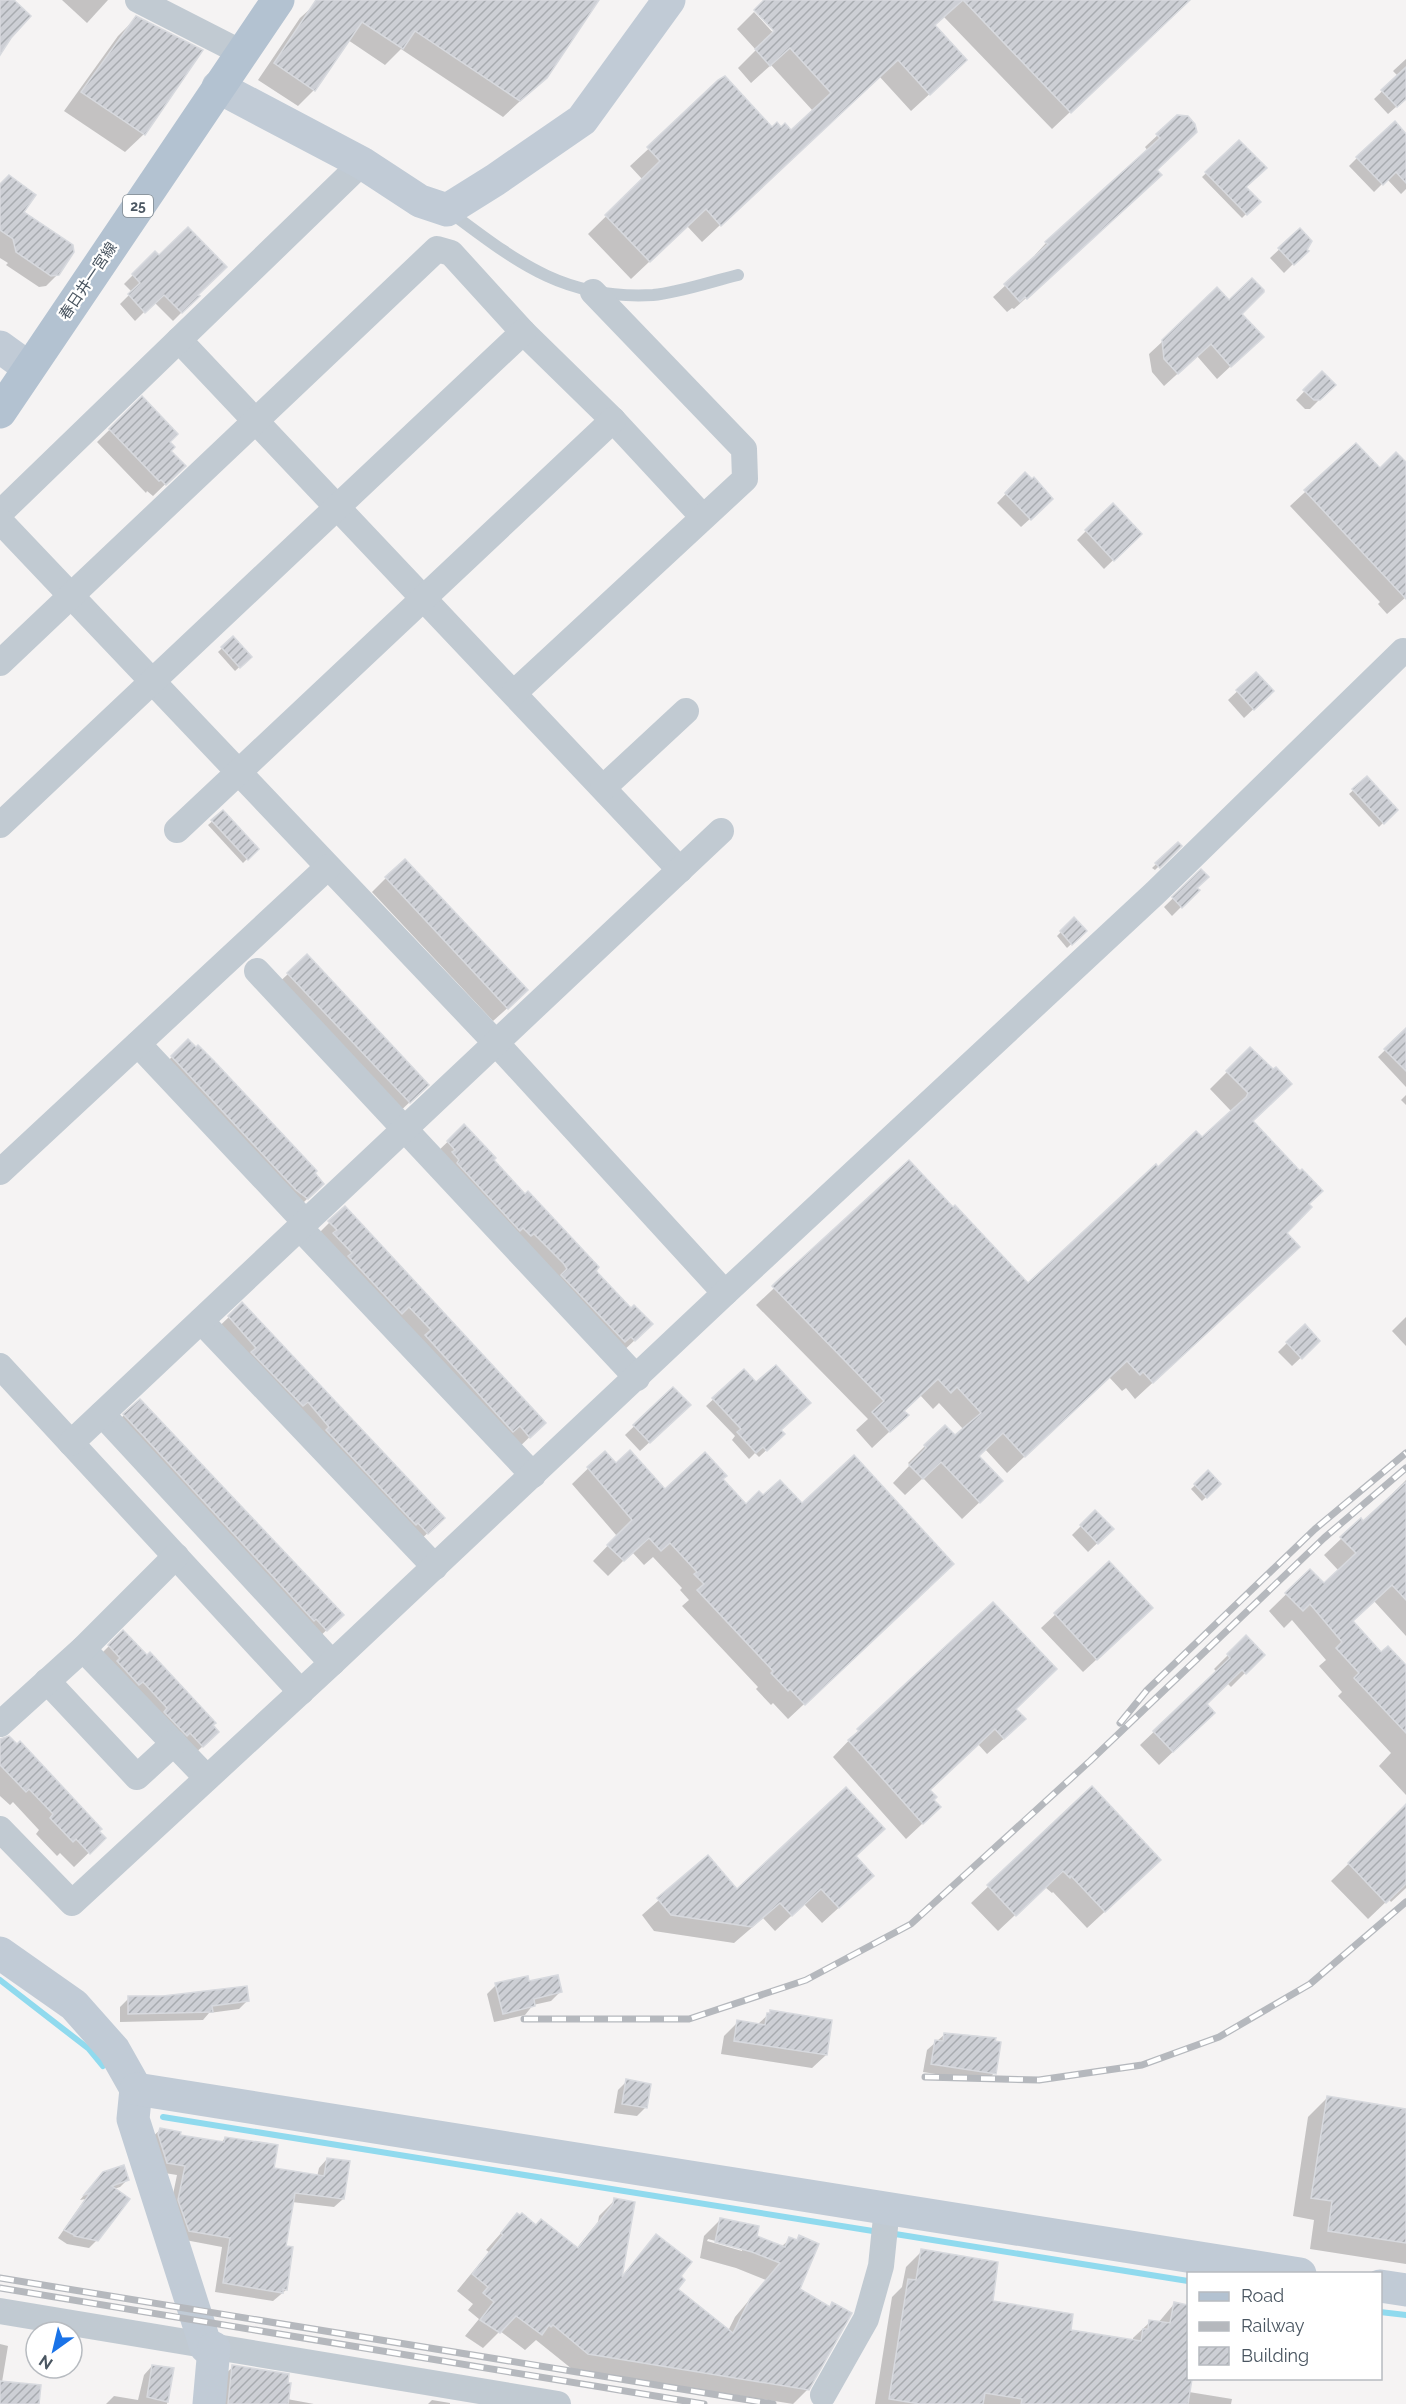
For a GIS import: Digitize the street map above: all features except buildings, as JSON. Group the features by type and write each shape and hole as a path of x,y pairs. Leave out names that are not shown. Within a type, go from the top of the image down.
{"main road":[{"name":"春日井一宮線","path":"0,412 278,0"}],"street":[{"path":"138,0 242,53"},
{"path":"218,87 362,163 420,201 447,210 582,120 669,0"},
{"path":"0,513 362,163"},
{"path":"0,663 437,249 451,253 523,332 613,420 703,517"},
{"path":"514,693 745,479 744,449 593,292"},
{"path":"0,825 523,332"},
{"path":"179,340 680,870"},
{"path":"0,347 29,368"},
{"path":"177,830 613,420"},
{"path":"0,521 496,1043 724,1293"},
{"path":"5,1845 72,1903 435,1567 637,1378 724,1293 1146,901 1403,651"},
{"path":"603,788 686,711"},
{"path":"71,1443 721,831"},
{"path":"0,1173 328,867"},
{"path":"257,971 637,1378"},
{"path":"138,1044 533,1475"},
{"path":"201,1321 435,1567"},
{"path":"0,1366 301,1692"},
{"path":"102,1414 332,1663"},
{"path":"0,1724 83,1649 176,1556"},
{"path":"83,1649 207,1778"},
{"path":"47,1681 137,1777 174,1743"},
{"path":"0,1953 74,2005 114,2050 136,2089 133,2119 210,2347 209,2404"},
{"path":"136,2089 885,2224 1283,2272"},
{"path":"823,2395 866,2319 881,2266 885,2224"},
{"path":"1382,2286 1406,2290"},
{"path":"0,2311 558,2404"}],"lane":[{"path":"447,210 506,253 545,276 593,292 654,295 738,275"}],"waterway":[{"path":"0,1980 89,2049 103,2066"},
{"path":"163,2117 879,2232"},
{"path":"889,2233 1187,2281"},
{"path":"1382,2312 1406,2315"}],"railway":[{"path":"1120,1723 1147,1690 1315,1529 1406,1453"},
{"path":"524,2019 689,2019 806,1980 911,1924 1090,1761 1324,1538 1406,1468"},
{"path":"925,2077 1039,2080 1142,2065 1219,2037 1310,1984 1406,1902"},
{"path":"0,2278 773,2404"},
{"path":"0,2288 704,2404"}]}
